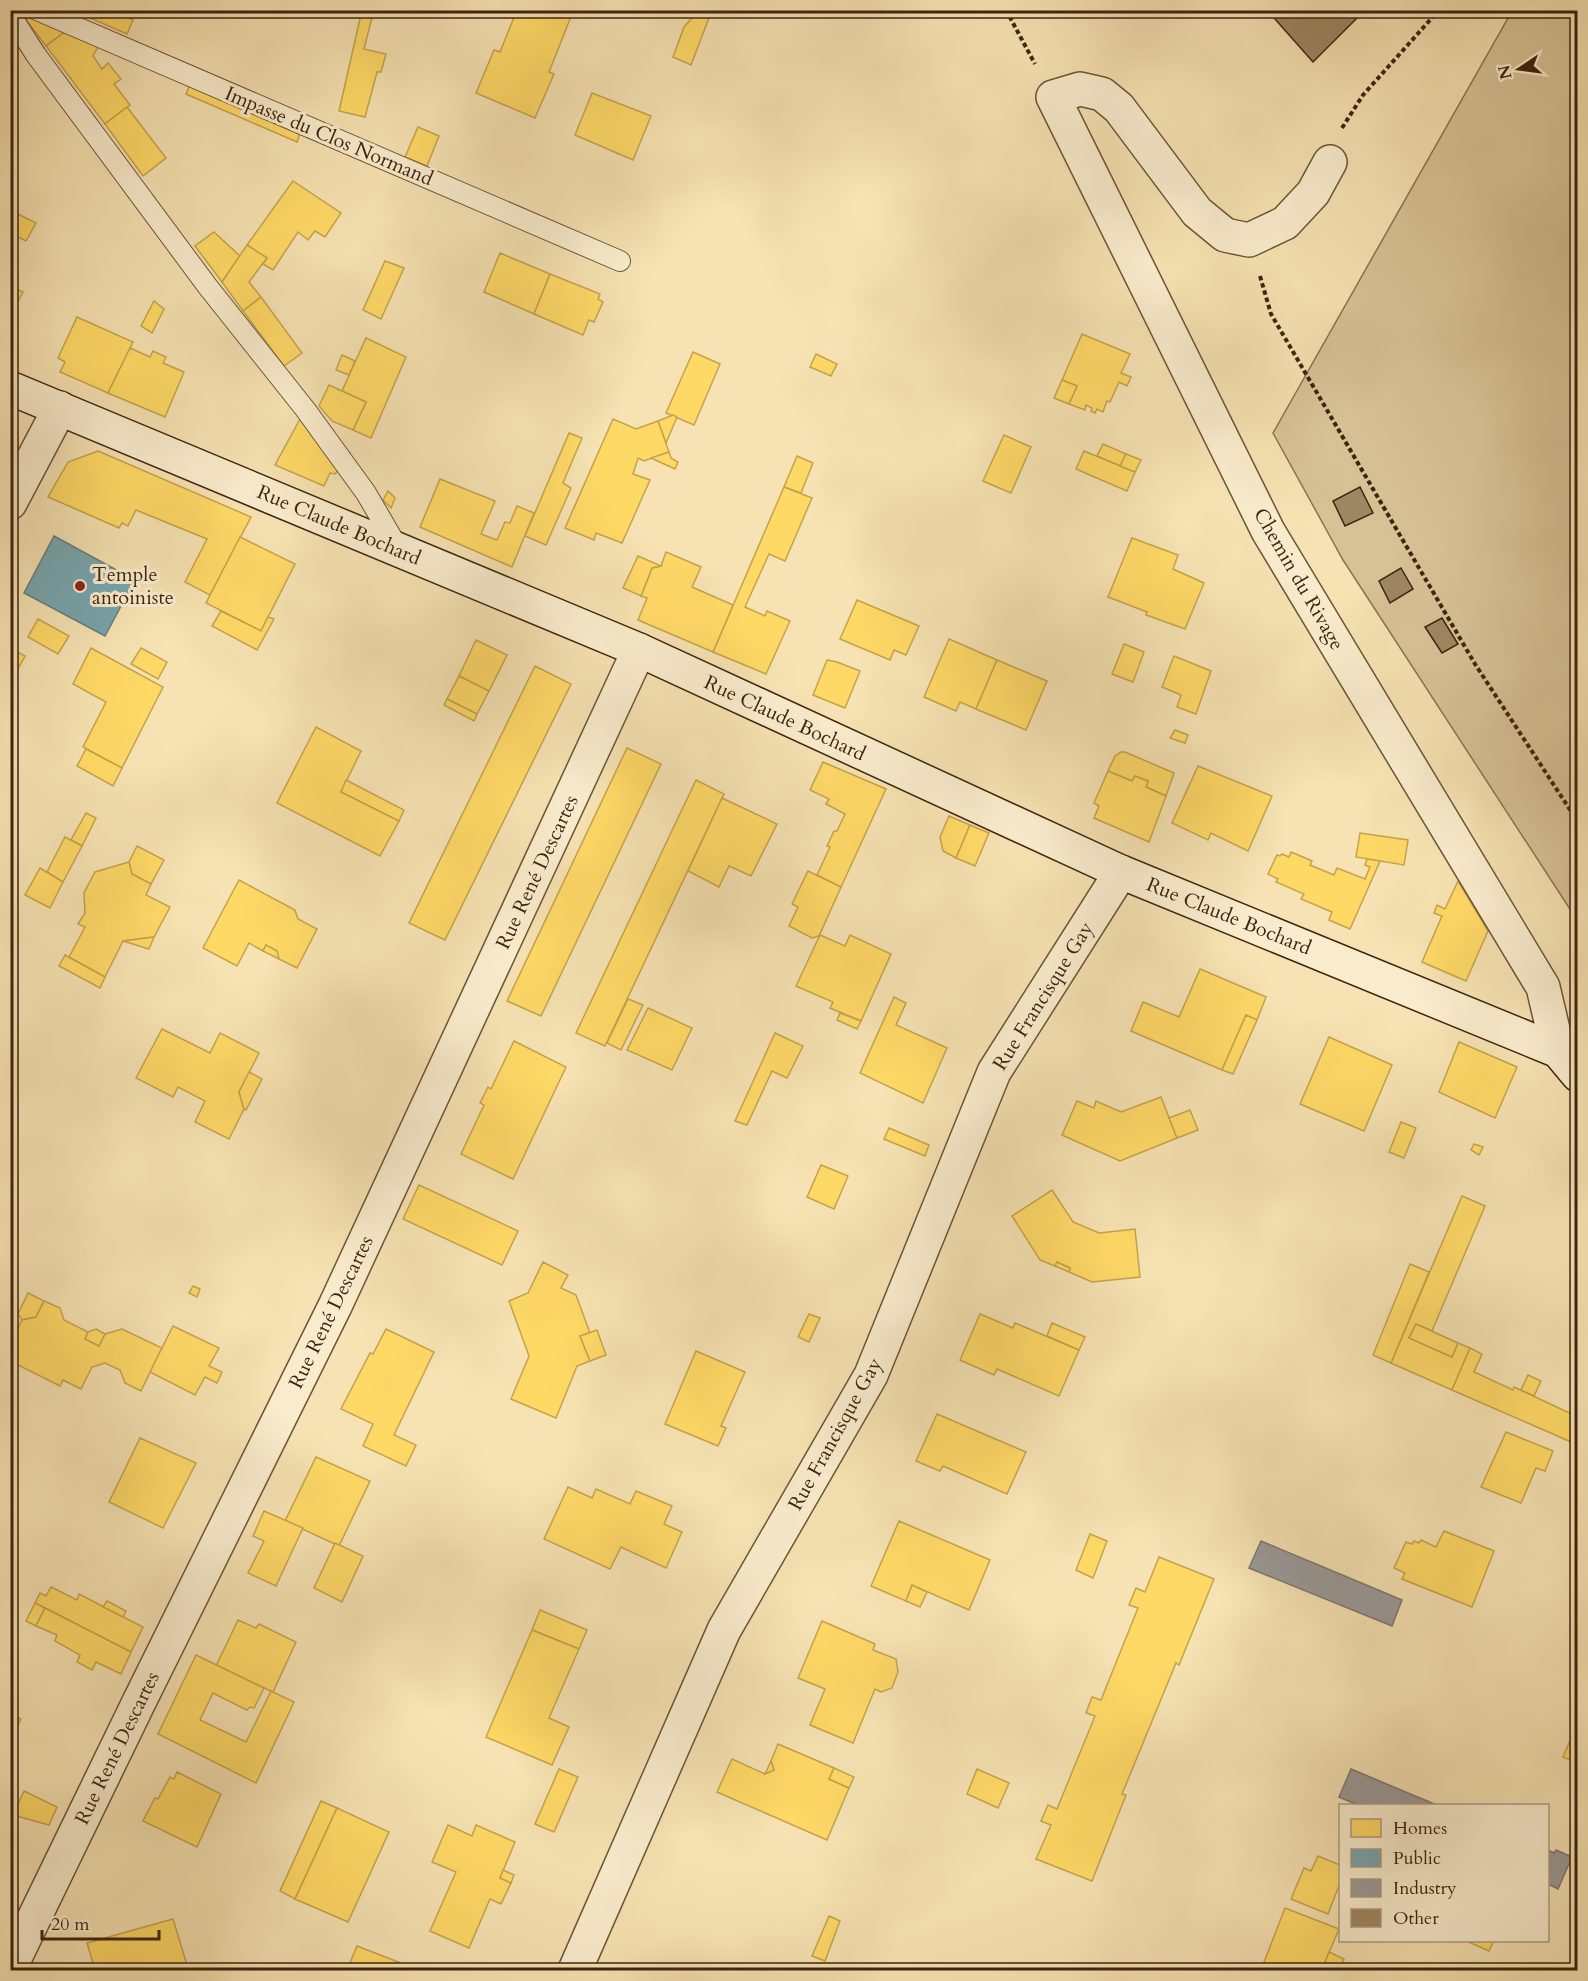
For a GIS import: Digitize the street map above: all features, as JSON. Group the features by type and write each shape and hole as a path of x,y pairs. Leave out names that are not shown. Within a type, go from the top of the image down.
{"street":[{"path":"1053,97 1080,89 1102,94 1119,108 1197,212 1226,235 1249,240 1285,223 1313,193 1330,162"},
{"name":"Chemin du Rivage","path":"1053,97 1268,531 1543,987 1568,1063"},
{"name":"Rue Claude Bochard","path":"10,387 639,650 1121,872 1568,1063"},
{"path":"10,503 60,408"},
{"name":"Rue René Descartes","path":"10,1968 335,1306 639,650"},
{"name":"Rue Francisque Gay","path":"575,1971 724,1630 872,1374 994,1072 1121,872"}],"lane":[{"name":"Impasse du Clos Normand","path":"38,10 620,261"},
{"path":"10,14 36,55 201,278 305,409 366,493 400,550"}],"path":[{"path":"1006,10 1053,97"},
{"path":"1330,162 1342,127 1363,95 1440,10"},
{"path":"1249,240 1271,314 1475,664 1578,822"}],"shaded area":[{"path":"1512,11 1577,11 1577,920 1343,560 1273,433"}],"building: Homes":[{"path":"72,10 111,10 133,20 127,34"},
{"path":"362,10 373,13 364,49 386,54 381,72 377,72 365,117 339,111"},
{"path":"517,10 565,10 572,14 549,72 554,74 535,118 476,93 494,50 500,52"},
{"path":"699,10 712,10 691,65 673,57 684,27"},
{"path":"34,12 70,28 46,46 26,20"},
{"path":"70,28 101,42 93,56 102,69 108,63 121,79 114,84 130,105 105,124 46,46"},
{"path":"191,82 301,130 297,142 186,94"},
{"path":"592,93 651,116 633,160 575,135"},
{"path":"127,107 166,158 143,176 105,124"},
{"path":"418,127 439,136 427,166 405,157"},
{"path":"293,181 341,213 325,237 315,231 308,240 298,232 273,270 263,264 267,258 247,245"},
{"path":"12,211 36,223 26,241 10,233"},
{"path":"214,232 240,256 222,282 195,246"},
{"path":"247,245 267,258 249,282 261,297 243,311 222,282"},
{"path":"500,253 550,274 534,314 484,292"},
{"path":"385,261 404,268 381,319 363,310"},
{"path":"550,274 600,294 598,299 603,302 594,322 589,320 583,335 534,314"},
{"path":"10,286 23,292 10,315"},
{"path":"261,297 302,353 284,366 243,311"},
{"path":"154,301 164,309 152,333 141,326"},
{"path":"77,317 133,342 108,393 60,372 65,362 58,358"},
{"path":"1082,334 1130,354 1121,373 1131,377 1127,386 1119,382 1103,412 1097,409 1095,413 1086,405 1085,410 1069,404 1077,386 1062,380"},
{"path":"366,338 406,357 371,438 353,430 366,402 342,391"},
{"path":"130,348 150,357 153,351 166,357 163,363 184,372 165,417 108,393"},
{"path":"693,352 720,364 694,425 666,413"},
{"path":"816,354 837,364 831,376 810,367"},
{"path":"342,355 355,361 349,375 336,370"},
{"path":"1062,380 1077,386 1069,404 1054,398"},
{"path":"329,385 366,402 353,430 332,421 319,406"},
{"path":"673,415 677,417 666,443 658,421"},
{"path":"300,419 339,469 335,474 330,473 324,486 275,465"},
{"path":"613,419 636,429 658,421 669,452 644,461 638,458 633,474 650,480 622,543 596,533 594,540 565,528"},
{"path":"569,433 582,438 563,483 571,488 546,545 525,536"},
{"path":"1004,435 1031,447 1011,493 983,481"},
{"path":"1103,444 1126,454 1120,466 1097,456"},
{"path":"98,451 251,517 210,595 185,582 207,539 136,510 128,526 122,523 119,528 48,497 68,462"},
{"path":"1084,451 1135,472 1127,491 1076,469"},
{"path":"669,452 671,458 678,462 675,469 651,458"},
{"path":"1126,454 1141,460 1135,472 1120,466"},
{"path":"797,456 813,463 801,493 784,487"},
{"path":"440,479 495,501 481,534 497,540 505,522 510,523 517,506 534,513 512,567 420,527"},
{"path":"784,487 812,498 785,561 769,554 745,607 765,616 767,611 790,621 766,674 713,652"},
{"path":"388,491 395,498 391,508 383,500"},
{"path":"240,537 295,564 261,631 206,603"},
{"path":"1132,538 1178,555 1173,569 1204,583 1185,629 1146,615 1147,612 1108,597"},
{"path":"666,552 701,567 692,587 733,605 713,652 638,620 647,598 641,596 652,568 661,566"},
{"path":"638,556 661,566 652,568 641,596 623,588"},
{"path":"857,600 919,626 906,655 894,650 890,660 840,639"},
{"path":"221,611 261,631 268,617 274,619 257,650 212,626"},
{"path":"38,619 69,636 58,654 28,637"},
{"path":"10,624 14,626 14,632 10,639"},
{"path":"949,639 997,660 976,709 960,702 956,711 924,697"},
{"path":"476,640 507,655 489,691 459,676"},
{"path":"1124,644 1144,652 1133,682 1112,674"},
{"path":"10,648 25,656 10,683"},
{"path":"91,648 163,687 122,768 83,747 106,702 73,684"},
{"path":"141,648 167,662 158,679 131,664"},
{"path":"1174,656 1211,671 1196,714 1177,707 1181,695 1162,687"},
{"path":"827,660 860,671 845,708 813,695"},
{"path":"997,660 1047,681 1026,730 976,709"},
{"path":"535,666 571,684 445,940 409,923"},
{"path":"459,676 489,691 477,714 447,699"},
{"path":"447,699 477,714 474,721 444,705"},
{"path":"316,727 361,751 341,792 399,821 380,856 277,803"},
{"path":"1175,730 1188,735 1185,743 1170,738"},
{"path":"627,748 661,764 541,1016 507,1001"},
{"path":"86,749 122,768 113,786 77,766"},
{"path":"1121,752 1174,773 1166,796 1146,787 1148,781 1135,776 1132,781 1108,771 1115,756"},
{"path":"823,762 886,789 841,887 817,875 830,847 827,846 845,814 826,804 829,799 810,790"},
{"path":"1198,766 1272,796 1248,851 1211,833 1208,840 1172,823"},
{"path":"1108,771 1132,781 1135,776 1148,781 1146,787 1166,796 1149,842 1094,818 1099,806 1094,803"},
{"path":"346,780 404,810 399,821 341,792"},
{"path":"696,780 724,794 605,1046 576,1033"},
{"path":"722,798 777,824 751,876 729,866 719,887 688,871"},
{"path":"86,813 96,818 82,846 71,840"},
{"path":"949,816 970,825 956,858 943,851 940,837"},
{"path":"970,825 989,833 975,866 956,858"},
{"path":"1360,833 1408,840 1404,865 1356,857"},
{"path":"65,837 82,846 63,882 47,872"},
{"path":"137,846 164,860 151,884 132,874 129,862"},
{"path":"1291,852 1312,861 1310,865 1334,875 1337,868 1365,879 1370,867 1365,865 1367,859 1380,861 1350,929 1329,920 1332,912 1301,899 1304,894 1276,882 1278,879 1268,874 1277,855 1282,854 1289,857"},
{"path":"129,862 132,874 151,884 146,895 170,907 154,937 123,941 105,977 69,957 85,927 78,924 85,913 84,893 95,872"},
{"path":"40,868 63,882 50,908 25,895"},
{"path":"808,871 841,887 819,936 812,938 789,926 798,907 792,904"},
{"path":"239,880 295,910 298,919 317,929 297,968 279,959 277,951 266,945 263,951 249,943 237,966 203,948"},
{"path":"1458,881 1488,931 1466,981 1422,962 1442,916 1434,913 1437,905 1445,909"},
{"path":"820,935 845,946 850,935 891,954 861,1021 830,1008 833,1002 796,986"},
{"path":"154,937 149,949 123,941"},
{"path":"266,945 277,951 279,959 263,951"},
{"path":"65,955 105,977 100,988 59,966"},
{"path":"1200,969 1266,997 1257,1020 1246,1015 1222,1070 1131,1031 1143,1002 1179,1017"},
{"path":"894,997 906,1003 896,1025 947,1048 923,1103 860,1073"},
{"path":"628,999 643,1005 621,1050 607,1043"},
{"path":"648,1008 692,1028 672,1070 627,1050"},
{"path":"840,1013 861,1021 857,1029 837,1020"},
{"path":"1246,1015 1257,1020 1233,1074 1222,1070"},
{"path":"162,1029 210,1053 220,1033 259,1053 239,1092 244,1109 229,1139 195,1122 205,1101 178,1087 173,1097 136,1078"},
{"path":"775,1033 803,1046 787,1078 772,1071 747,1125 735,1121"},
{"path":"1329,1037 1392,1065 1364,1131 1300,1104"},
{"path":"514,1041 566,1067 513,1179 461,1154 484,1105 480,1103 488,1087 491,1089"},
{"path":"1459,1042 1517,1067 1495,1118 1439,1092"},
{"path":"249,1072 262,1079 246,1110 239,1092"},
{"path":"1161,1097 1177,1138 1120,1161 1062,1135 1077,1101 1094,1108 1096,1101 1121,1112"},
{"path":"1190,1110 1198,1130 1177,1138 1169,1118"},
{"path":"1401,1122 1416,1128 1404,1158 1389,1152"},
{"path":"889,1128 929,1145 925,1156 884,1139"},
{"path":"1474,1144 1483,1147 1479,1155 1471,1150"},
{"path":"821,1165 848,1176 834,1209 807,1197"},
{"path":"419,1185 518,1231 502,1265 403,1219"},
{"path":"1052,1190 1073,1222 1099,1233 1135,1229 1140,1277 1092,1282 1069,1272 1070,1268 1057,1262 1055,1266 1040,1260 1012,1216"},
{"path":"1462,1196 1485,1206 1432,1331 1416,1324 1409,1338 1452,1357 1458,1343 1470,1348 1452,1390 1391,1363"},
{"path":"543,1262 568,1275 561,1288 576,1295 590,1333 580,1336 590,1361 577,1366 556,1418 511,1399 529,1356 509,1301 528,1293"},
{"path":"1057,1262 1070,1268 1069,1272 1055,1266"},
{"path":"1410,1264 1429,1272 1391,1363 1373,1355"},
{"path":"193,1286 200,1289 197,1297 189,1293"},
{"path":"28,1293 44,1301 36,1317 22,1320 18,1314"},
{"path":"44,1301 60,1308 64,1320 88,1332 85,1339 99,1346 105,1334 122,1329 162,1348 141,1391 125,1383 120,1370 105,1363 92,1367 81,1389 63,1380 60,1386 10,1361 10,1343 22,1320 36,1317"},
{"path":"809,1314 820,1318 809,1342 798,1337"},
{"path":"980,1314 1013,1328 1015,1323 1079,1350 1059,1396 997,1369 994,1375 960,1360"},
{"path":"1052,1323 1085,1337 1079,1350 1047,1336"},
{"path":"1416,1324 1458,1343 1452,1357 1409,1338"},
{"path":"173,1326 219,1348 209,1366 222,1372 217,1383 205,1377 195,1395 150,1372"},
{"path":"96,1329 105,1334 99,1346 85,1339 88,1332"},
{"path":"386,1329 434,1352 394,1435 416,1445 406,1466 363,1446 373,1424 341,1409 370,1353 373,1354"},
{"path":"597,1330 606,1355 590,1361 580,1336"},
{"path":"1470,1348 1482,1354 1474,1372 1513,1390 1514,1387 1578,1417 1578,1445 1452,1390"},
{"path":"696,1351 745,1372 721,1426 726,1428 718,1446 665,1424"},
{"path":"1528,1375 1541,1381 1534,1396 1521,1390"},
{"path":"937,1414 1026,1452 1007,1494 943,1466 940,1471 916,1461"},
{"path":"1506,1432 1553,1451 1545,1471 1536,1468 1521,1503 1481,1487"},
{"path":"140,1438 196,1463 163,1528 109,1502"},
{"path":"316,1457 370,1481 339,1546 285,1521"},
{"path":"568,1487 592,1498 596,1489 630,1504 636,1491 672,1506 664,1524 682,1532 666,1568 621,1547 610,1569 544,1539"},
{"path":"264,1511 303,1528 276,1586 248,1573 264,1541 253,1536"},
{"path":"899,1521 990,1560 969,1610 912,1585 906,1601 871,1586"},
{"path":"1444,1531 1494,1551 1472,1607 1402,1579 1405,1573 1394,1568 1406,1542 1412,1544 1414,1541 1419,1543 1421,1540 1436,1547"},
{"path":"1090,1534 1107,1541 1093,1578 1076,1570"},
{"path":"335,1543 363,1556 342,1602 314,1588"},
{"path":"1159,1557 1214,1579 1179,1665 1176,1663 1122,1794 1126,1795 1092,1881 1036,1859 1051,1825 1041,1821 1048,1805 1057,1809 1095,1716 1086,1713 1092,1697 1101,1700 1138,1608 1129,1605 1136,1588 1145,1592"},
{"path":"912,1585 927,1592 920,1607 906,1601"},
{"path":"51,1587 77,1600 79,1594 143,1627 131,1652 35,1603 40,1593 46,1596"},
{"path":"107,1601 126,1611 123,1617 103,1607"},
{"path":"35,1603 45,1608 36,1626 26,1621"},
{"path":"45,1608 131,1652 121,1674 96,1662 92,1670 77,1662 80,1655 55,1641 57,1635 36,1626"},
{"path":"540,1610 587,1630 579,1649 532,1630"},
{"path":"238,1620 256,1628 259,1624 296,1642 273,1692 216,1666"},
{"path":"822,1621 875,1644 873,1650 896,1659 898,1672 892,1688 881,1692 875,1689 853,1743 810,1725 825,1689 798,1678"},
{"path":"532,1630 579,1649 549,1718 569,1727 552,1765 486,1737"},
{"path":"196,1655 264,1688 254,1708 250,1707 247,1710 213,1693 200,1720 246,1742 271,1691 294,1702 256,1783 158,1734"},
{"path":"10,1713 21,1719 10,1741"},
{"path":"1578,1722 1578,1763 1563,1757"},
{"path":"778,1744 834,1768 829,1779 849,1788 827,1840 717,1792 732,1759 765,1774 774,1770 771,1761"},
{"path":"771,1761 774,1770 765,1774"},
{"path":"834,1768 854,1777 849,1788 829,1779"},
{"path":"559,1769 578,1777 554,1832 535,1824"},
{"path":"977,1769 1009,1783 998,1808 967,1794"},
{"path":"177,1772 221,1794 197,1847 143,1821 155,1798 158,1799 170,1777 174,1779"},
{"path":"24,1791 57,1807 49,1825 13,1815"},
{"path":"321,1801 337,1808 295,1899 280,1891"},
{"path":"337,1808 389,1832 348,1922 295,1899"},
{"path":"448,1825 472,1836 476,1825 515,1842 500,1878 511,1883 501,1904 490,1899 469,1948 430,1931 456,1872 432,1862"},
{"path":"1318,1856 1339,1865 1339,1886 1328,1914 1291,1899 1304,1868 1311,1871"},
{"path":"503,1870 514,1875 511,1883 500,1878"},
{"path":"1285,1908 1339,1929 1325,1962 1340,1968 1339,1970 1261,1970"},
{"path":"829,1916 840,1921 825,1961 812,1956"},
{"path":"173,1919 187,1965 169,1970 95,1970 87,1943"},
{"path":"1469,1942 1493,1942 1489,1951"},
{"path":"357,1946 419,1970 347,1970"},
{"path":"1329,1952 1344,1959 1340,1968 1325,1962"},
{"path":"248,1966 267,1970 247,1970"}],"building: Public":[{"name":"Temple antoiniste","path":"54,536 135,580 105,636 24,593"}],"building: Industry":[{"path":"1261,1541 1402,1600 1392,1626 1249,1568"},
{"path":"1351,1769 1434,1804 1355,1804 1339,1797"},
{"path":"1549,1850 1554,1853 1556,1850 1572,1857 1558,1889 1549,1884"}],"building: Other":[{"path":"1267,10 1365,10 1313,62"},
{"path":"1360,487 1373,513 1345,526 1333,501"},
{"path":"1401,568 1413,589 1390,603 1379,581"},
{"path":"1442,618 1458,644 1442,653 1425,627"}],"place":[{"name":"Temple antoiniste","path":"80,586"}]}
